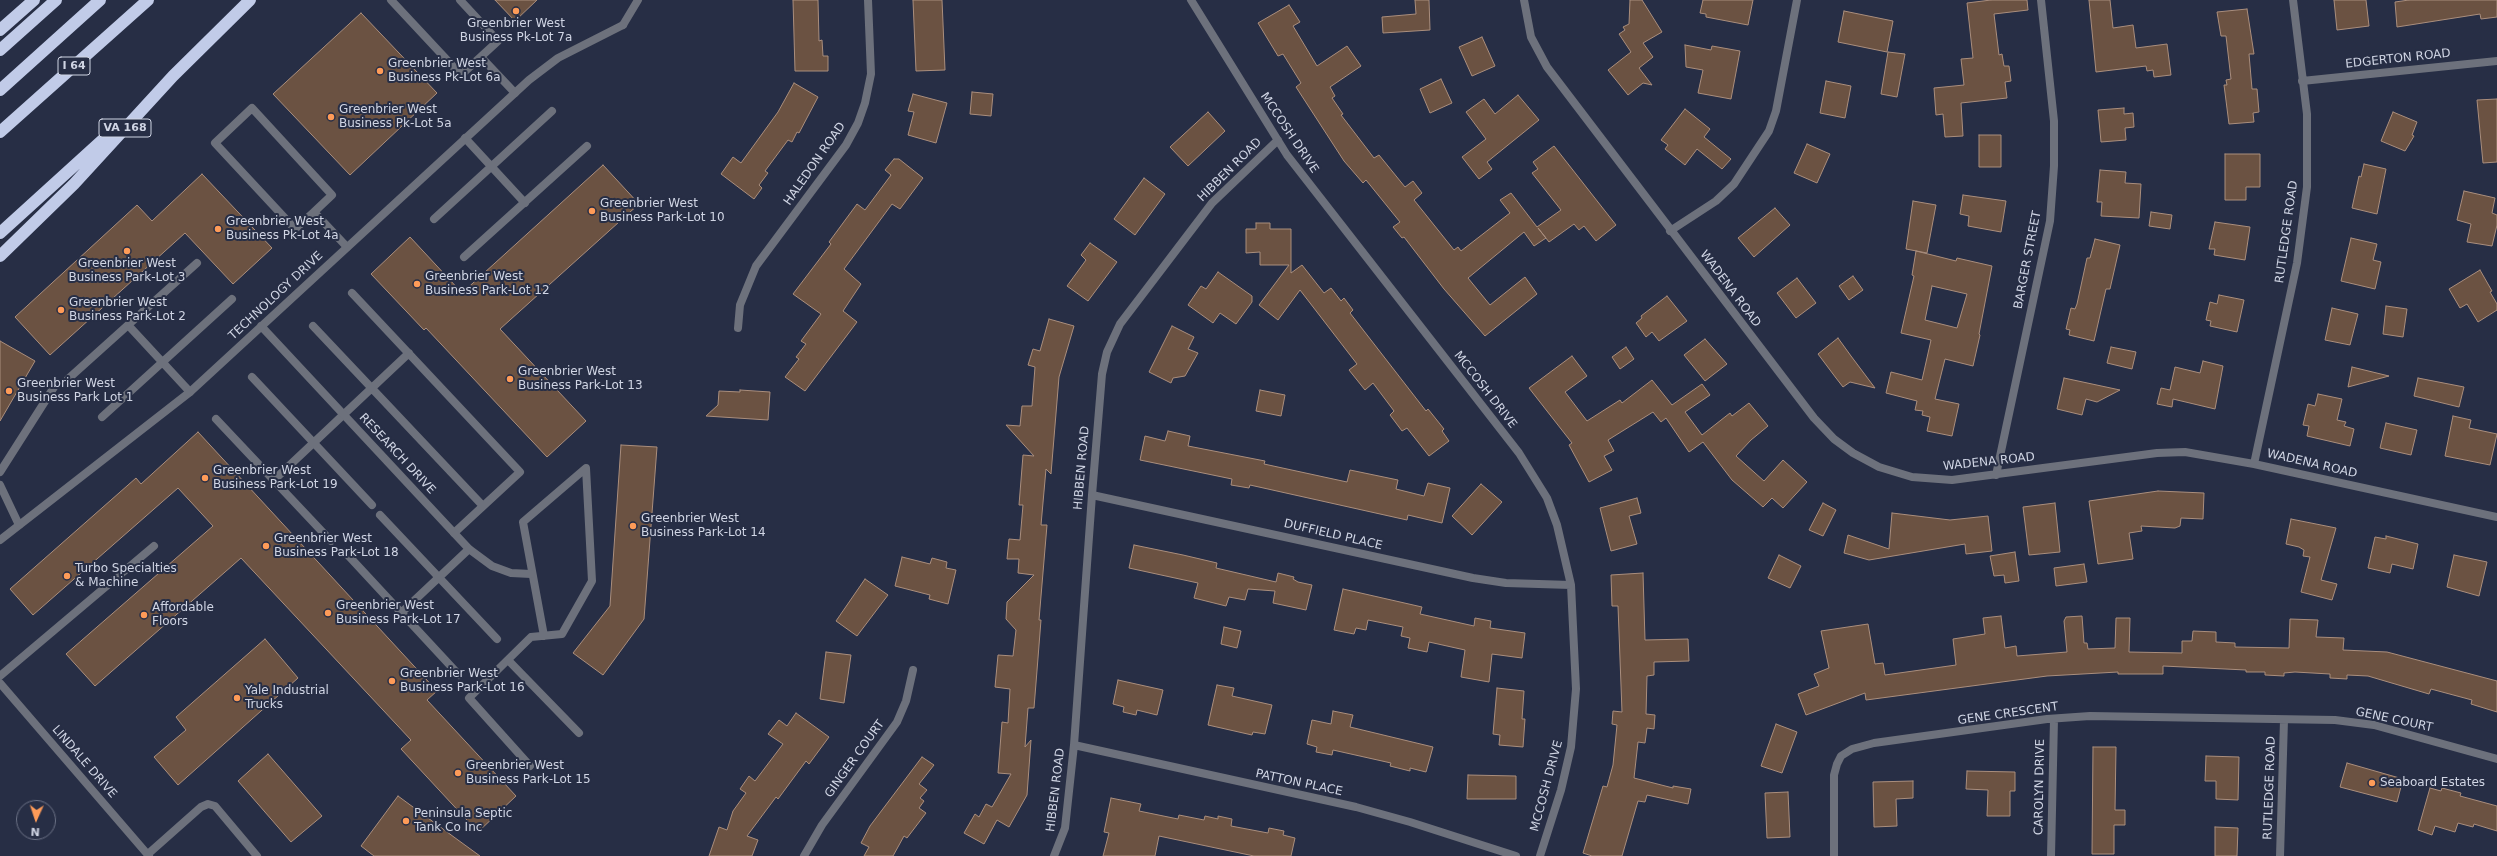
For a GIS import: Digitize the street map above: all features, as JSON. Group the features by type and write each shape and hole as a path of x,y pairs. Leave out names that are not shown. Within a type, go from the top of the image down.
{"highway":[{"path":"0,30 34,0"},
{"path":"0,50 56,0"},
{"path":"0,90 100,0"},
{"name":"I 64","path":"0,132 148,0"},
{"name":"VA 168","path":"0,256 74,184 173,76 250,0"},
{"path":"0,233 173,76"}],"street":[{"path":"391,0 461,75 498,41 460,0"},
{"name":"TECHNOLOGY DRIVE","path":"0,540 190,392 515,92 558,58 623,25 638,0"},
{"name":"HALEDON ROAD","path":"738,328 740,305 756,266 846,145 858,123 865,103 871,74 868,0"},
{"name":"MCCOSH DRIVE","path":"1190,0 1278,140 1369,263 1519,453 1546,498 1557,525 1571,585 1575,646 1574,719 1571,747 1561,790 1540,856"},
{"name":"WADENA ROAD","path":"1524,0 1531,37 1547,67 1670,231 1814,418 1834,439 1853,454 1879,467 1912,477 1952,480 2157,453 2185,452 2254,464 2497,517"},
{"path":"1670,231 1716,201 1734,184 1769,131 1776,110 1797,0"},
{"name":"BARGER STREET","path":"1996,475 2050,221 2054,166 2054,121 2041,0"},
{"name":"RUTLEDGE ROAD","path":"2254,464 2298,263 2307,187 2307,114 2293,0"},
{"path":"481,57 515,92"},
{"name":"EDGERTON ROAD","path":"2302,81 2497,60"},
{"path":"252,108 332,195 314,212 295,230 214,143 252,108"},
{"path":"434,219 552,111"},
{"path":"465,138 525,203"},
{"name":"HIBBEN ROAD","path":"1054,856 1065,828 1074,745 1102,374 1107,352 1120,324 1212,203 1278,140"},
{"path":"464,258 587,146"},
{"path":"314,212 347,247"},
{"path":"68,379 197,263"},
{"path":"352,293 520,472 454,533"},
{"path":"102,417 232,299"},
{"path":"128,325 190,392"},
{"name":"RESEARCH DRIVE","path":"261,326 469,549 492,566 511,573 531,574"},
{"path":"313,326 483,506"},
{"path":"274,480 409,354"},
{"path":"252,377 372,505"},
{"path":"0,472 56,384"},
{"path":"216,419 331,541"},
{"path":"530,766 469,698 531,637 544,636 562,634 592,582 586,468 523,522 531,574 544,636"},
{"path":"0,485 19,525"},
{"name":"DUFFIELD PLACE","path":"1092,495 1473,578 1506,583 1571,585"},
{"path":"380,515 497,640"},
{"path":"0,676 154,546"},
{"path":"401,612 469,549"},
{"path":"345,552 459,675"},
{"path":"508,660 579,733"},
{"name":"GINGER COURT","path":"804,856 822,825 897,722 906,701 913,670"},
{"name":"LINDALE DRIVE","path":"0,683 149,855"},
{"name":"GENE CRESCENT","path":"1834,856 1834,775 1841,756 1852,749 1874,743 2054,719 2090,716 2284,720"},
{"name":"CAROLYN DRIVE","path":"2051,856 2054,719"},
{"name":"RUTLEDGE ROAD","path":"2280,856 2284,720"},
{"name":"GENE COURT","path":"2284,720 2335,720 2374,725 2497,759"},
{"name":"PATTON PLACE","path":"1074,745 1356,807 1410,822 1516,856"},
{"path":"149,855 201,807 208,804 216,806 258,856"}],"building":[{"name":"Greenbrier West Business Pk-Lot 7a","path":"495,0 537,0 515,21"},
{"path":"793,0 818,0 819,41 822,40 823,56 828,56 828,71 795,71"},
{"path":"913,0 942,0 945,70 916,71"},
{"path":"1415,0 1429,0 1430,30 1383,33 1382,17 1416,14"},
{"path":"1630,0 1642,0 1662,32 1643,43 1653,57 1639,68 1652,85 1643,83 1628,95 1608,70 1631,52 1619,34 1625,30 1623,27 1629,24"},
{"path":"1703,0 1753,0 1748,25 1706,17 1706,14 1700,13"},
{"path":"1991,0 2027,0 2028,10 1994,14 1999,55 2002,54 2004,66 2009,66 2011,81 2005,82 2007,98 1961,103 1963,136 1945,137 1943,114 1936,115 1934,88 1964,85 1961,59 1973,58 1967,3"},
{"path":"2089,0 2110,0 2113,28 2133,25 2136,48 2167,44 2171,75 2154,77 2153,70 2147,71 2146,66 2096,72"},
{"path":"2334,0 2366,0 2369,26 2337,30"},
{"path":"2409,0 2497,0 2497,17 2481,19 2480,14 2397,27 2395,2"},
{"path":"1289,5 1300,22 1293,26 1317,66 1347,46 1361,66 1330,87 1335,96 1332,98 1343,114 1341,115 1374,158 1379,155 1405,187 1413,181 1422,193 1414,200 1454,250 1458,247 1461,251 1510,213 1500,200 1511,193 1537,227 1561,210 1532,173 1538,169 1533,162 1554,146 1616,225 1596,241 1584,226 1579,230 1574,224 1549,242 1546,238 1534,246 1524,232 1468,278 1490,305 1525,277 1537,294 1485,336 1444,289 1404,237 1402,238 1393,227 1400,222 1366,180 1363,183 1344,161 1296,87 1301,83 1283,54 1278,56 1258,23"},
{"path":"2247,9 2254,54 2249,54 2252,89 2257,89 2259,112 2253,113 2254,122 2229,124 2224,85 2227,85 2226,80 2231,79 2226,36 2221,36 2217,12"},
{"path":"1844,11 1893,21 1887,52 1838,42"},
{"path":"361,13 437,93 350,175 273,94"},
{"path":"1482,37 1495,66 1472,76 1459,47"},
{"path":"1685,45 1711,50 1712,46 1740,51 1731,99 1698,93 1703,70 1686,67"},
{"path":"1888,52 1905,54 1897,97 1881,94"},
{"path":"1441,79 1452,103 1430,113 1420,89"},
{"path":"1826,81 1851,86 1845,118 1820,113"},
{"path":"794,83 818,97 799,133 797,132 792,142 788,140 765,171 768,173 759,185 762,188 754,199 721,174 733,157 741,163 778,112"},
{"path":"972,92 993,94 991,116 970,114"},
{"path":"913,94 947,103 936,143 908,135 914,112 908,111"},
{"path":"1518,95 1539,120 1487,162 1492,169 1479,179 1462,157 1486,139 1466,112 1484,99 1495,114"},
{"path":"2497,99 2497,162 2483,163 2477,100"},
{"path":"2124,108 2124,114 2133,113 2134,127 2125,128 2126,140 2101,142 2098,110"},
{"path":"1685,109 1710,129 1704,137 1731,159 1722,169 1697,149 1685,165 1665,149 1668,145 1661,140"},
{"path":"1208,112 1225,131 1188,166 1170,147"},
{"path":"2393,112 2417,122 2412,135 2414,136 2405,151 2381,141"},
{"path":"1979,135 2001,135 2001,167 1979,167"},
{"path":"1807,144 1830,154 1817,183 1794,173"},
{"path":"2225,154 2260,154 2260,187 2246,187 2246,200 2225,200"},
{"path":"894,159 899,159 923,178 900,209 892,204 844,269 861,284 843,311 857,322 805,391 785,377 799,359 796,357 806,344 801,341 821,314 793,294 831,244 829,242 857,204 865,210 891,175 885,170"},
{"path":"2364,164 2386,169 2377,214 2352,208 2359,176 2361,177"},
{"path":"603,165 639,204 500,329 586,421 547,457 426,328 424,330 371,274 410,237 462,293"},
{"path":"2100,170 2126,172 2125,183 2141,184 2139,218 2101,216 2102,202 2097,202"},
{"path":"202,174 272,248 233,284 185,233 50,355 15,317 137,205 152,221"},
{"path":"1144,178 1165,194 1135,235 1114,219"},
{"path":"2464,191 2495,198 2492,213 2497,215 2497,225 2492,246 2467,242 2471,224 2457,220"},
{"path":"1963,195 2006,201 2001,232 1968,226 1969,216 1960,214"},
{"path":"1913,201 1936,205 1927,253 1906,249"},
{"path":"1775,208 1790,225 1754,257 1738,238"},
{"path":"2151,212 2172,215 2170,229 2149,226"},
{"path":"2215,222 2250,227 2245,260 2214,255 2215,249 2209,249"},
{"path":"1256,223 1270,223 1270,229 1291,229 1291,273 1302,265 1324,293 1331,288 1341,301 1344,298 1353,310 1350,313 1426,411 1428,409 1444,429 1442,431 1449,441 1429,456 1407,428 1402,431 1390,415 1394,411 1373,383 1365,390 1349,370 1357,364 1300,290 1278,320 1259,305 1289,265 1260,265 1260,252 1246,253 1246,229 1256,229"},
{"path":"2351,238 2377,244 2373,260 2381,262 2375,289 2341,281"},
{"path":"2095,239 2120,245 2110,289 2106,289 2094,341 2069,335 2070,330 2066,329 2071,308 2075,309 2077,304 2087,258 2090,258"},
{"path":"1090,243 1117,262 1088,301 1067,286 1086,260 1081,255"},
{"path":"1916,251 1956,261 1957,258 1992,266 1973,366 1945,359 1935,399 1959,404 1952,436 1927,431 1930,417 1922,415 1923,411 1915,410 1917,401 1886,393 1891,372 1922,380 1931,340 1901,333 1914,276 1912,275","holes":["1932,286 1967,294 1957,328 1925,320"]},
{"path":"2480,270 2492,291 2490,292 2497,304 2497,310 2478,322 2467,304 2460,308 2449,289"},
{"path":"1218,272 1252,296 1252,302 1236,324 1220,313 1213,323 1188,305 1201,286 1206,289"},
{"path":"1853,276 1863,290 1849,300 1839,286"},
{"path":"1797,278 1816,303 1796,318 1777,293"},
{"path":"2219,295 2244,300 2237,332 2210,326 2211,321 2206,320 2210,302 2217,304"},
{"path":"1667,296 1687,321 1659,341 1652,332 1646,337 1636,323 1642,318 1641,316"},
{"path":"2386,306 2407,309 2403,337 2383,334"},
{"path":"2332,308 2358,314 2350,345 2325,340"},
{"path":"1049,319 1074,326 1059,377 1051,474 1046,469 1041,525 1047,525 1039,620 1041,620 1034,708 1028,708 1025,747 1031,740 1027,795 1009,827 997,820 984,844 964,833 975,814 979,817 986,804 992,807 1011,774 998,773 1002,722 1008,723 1010,689 995,687 998,655 1013,656 1016,630 1006,619 1007,602 1034,575 1018,573 1019,559 1007,559 1009,539 1020,540 1023,505 1019,505 1023,455 1034,456 1006,425 1020,426 1022,406 1032,406 1035,367 1028,365 1033,349 1040,351"},
{"path":"1172,326 1194,337 1188,349 1198,353 1185,376 1173,378 1171,383 1149,372"},
{"path":"1838,338 1875,388 1850,382 1843,387 1818,354"},
{"path":"1705,339 1727,364 1705,381 1684,355"},
{"name":"Greenbrier West Business Park Lot 1","path":"0,341 35,361 0,421"},
{"path":"1626,347 1634,359 1620,369 1612,357"},
{"path":"2111,347 2136,352 2132,369 2107,363"},
{"path":"1572,356 1587,376 1565,392 1587,421 1620,400 1622,403 1652,380 1672,405 1702,384 1710,395 1685,412 1702,435 1730,413 1732,416 1749,403 1768,426 1751,440 1736,456 1764,481 1783,460 1807,482 1783,508 1772,498 1763,507 1732,480 1703,442 1689,452 1666,418 1661,422 1653,412 1608,440 1614,451 1604,456 1612,470 1589,482 1569,445 1572,443 1529,388"},
{"path":"2203,361 2223,366 2215,409 2173,399 2172,407 2157,404 2161,388 2170,390 2175,367 2200,373"},
{"path":"2352,367 2389,376 2348,387"},
{"path":"2064,378 2120,390 2097,402 2086,399 2082,415 2057,409"},
{"path":"2418,378 2464,387 2459,407 2414,396"},
{"path":"740,390 770,392 768,420 706,416 718,405 719,391 740,392"},
{"path":"1260,390 1285,395 1281,416 1256,411"},
{"path":"2318,394 2342,399 2337,420 2346,422 2344,426 2354,429 2350,446 2307,436 2309,426 2303,425 2308,404 2315,406"},
{"path":"2453,416 2471,420 2469,428 2497,434 2490,465 2445,456"},
{"path":"2386,423 2417,430 2411,455 2380,448"},
{"path":"1168,431 1190,436 1188,446 1265,461 1264,464 1347,482 1350,470 1398,480 1396,489 1424,496 1428,483 1450,488 1442,523 1408,515 1407,520 1250,485 1249,488 1231,485 1232,479 1140,460 1145,436 1165,441"},
{"path":"198,432 437,691 427,700 516,796 478,832 401,749 411,740 241,558 95,686 66,654 213,526 178,488 33,615 10,589 136,478 141,484"},
{"name":"Greenbrier West Business Park-Lot 14","path":"621,445 657,447 644,619 603,675 573,653 610,606"},
{"path":"1481,484 1502,502 1472,535 1452,516"},
{"path":"2158,491 2204,493 2203,519 2181,518 2180,526 2175,528 2141,526 2142,531 2129,533 2133,559 2098,564 2089,501"},
{"path":"1637,498 1641,513 1629,516 1637,544 1611,551 1600,508"},
{"path":"1823,503 1836,510 1823,536 1809,530"},
{"path":"2055,503 2060,552 2029,555 2023,507"},
{"path":"1892,513 1950,520 1988,516 1992,551 1966,554 1965,544 1869,560 1844,553 1848,535 1889,549"},
{"path":"2291,519 2336,528 2321,580 2337,584 2332,600 2301,592 2310,557 2303,556 2304,550 2299,547 2286,544"},
{"path":"2386,536 2418,544 2413,569 2392,564 2390,573 2368,568 2375,537 2386,539"},
{"path":"1134,545 1217,563 1216,568 1276,582 1278,573 1294,577 1293,579 1298,582 1312,585 1306,610 1273,603 1275,591 1248,589 1245,600 1229,597 1226,606 1194,598 1198,583 1129,568"},
{"path":"2015,552 2019,581 2005,583 2004,575 1994,576 1990,556"},
{"path":"1779,555 1801,566 1790,588 1768,578"},
{"path":"2454,555 2487,562 2479,596 2447,587"},
{"path":"902,557 930,564 932,558 947,562 946,568 956,570 948,604 929,599 930,595 895,586"},
{"path":"2084,564 2087,582 2056,586 2054,568"},
{"path":"1643,573 1645,640 1688,639 1689,661 1654,662 1654,675 1647,676 1646,714 1655,715 1654,729 1647,728 1645,743 1638,742 1634,778 1673,788 1673,786 1691,789 1688,804 1647,795 1645,802 1638,801 1622,856 1592,856 1583,853 1603,786 1607,787 1613,765 1617,725 1612,724 1613,711 1622,712 1618,606 1612,606 1611,575"},
{"path":"865,579 888,595 857,636 836,621"},
{"path":"1343,589 1422,607 1420,614 1474,626 1475,618 1491,621 1490,628 1525,633 1522,658 1492,654 1489,682 1461,677 1465,650 1429,642 1427,652 1408,648 1410,638 1401,636 1403,627 1368,620 1366,630 1356,628 1354,634 1334,630"},
{"path":"2001,616 2005,648 2016,646 2017,656 2067,652 2064,621 2066,617 2082,616 2084,643 2087,643 2088,649 2115,648 2116,618 2130,618 2129,652 2182,653 2182,641 2192,641 2193,631 2216,632 2216,642 2235,643 2235,647 2289,648 2290,619 2318,620 2316,637 2344,638 2343,650 2387,652 2497,681 2497,712 2471,704 2472,700 2431,689 2429,694 2368,676 2347,675 2347,679 2330,678 2330,674 2295,672 2284,673 2284,676 2265,675 2265,672 2246,672 2246,670 2163,666 2163,674 2118,674 2118,672 2047,676 1866,700 1865,693 1806,715 1798,694 1819,686 1814,674 1829,668 1821,631 1868,624 1875,664 1883,663 1885,675 1956,665 1953,639 1985,634 1983,618"},
{"path":"1224,627 1241,631 1237,648 1221,644"},
{"name":"Yale Industrial Trucks","path":"265,639 298,678 178,785 154,757 186,730 176,717"},
{"path":"826,652 851,655 844,703 820,699"},
{"path":"1118,680 1163,690 1157,715 1137,710 1136,715 1123,712 1124,707 1113,704"},
{"path":"1217,685 1234,688 1232,696 1272,705 1265,734 1253,732 1252,735 1208,725"},
{"path":"1497,688 1524,691 1522,719 1525,719 1523,747 1499,745 1500,735 1493,734"},
{"path":"1333,711 1353,715 1350,727 1433,747 1426,772 1410,768 1410,771 1390,766 1391,763 1333,750 1332,755 1316,752 1317,747 1307,744 1312,720 1331,724"},
{"path":"796,713 829,737 809,764 806,761 778,799 776,797 747,836 758,840 752,856 709,856 719,827 727,830 733,811 746,793 740,789 749,776 755,781 783,744 768,734 779,720 787,726"},
{"path":"1776,724 1797,732 1782,773 1761,766"},
{"path":"2093,747 2116,747 2115,810 2125,810 2125,825 2114,825 2114,854 2092,854"},
{"path":"268,754 322,816 291,842 238,781"},
{"path":"2206,756 2239,757 2238,800 2216,799 2216,781 2205,781"},
{"path":"922,757 934,765 919,784 927,790 920,798 924,801 919,808 926,813 907,838 904,836 893,856 864,856 869,847 861,843 870,826"},
{"name":"Seaboard Estates","path":"2347,763 2403,779 2397,802 2340,787"},
{"path":"1967,771 2015,772 2015,791 2010,791 2010,816 1987,816 1988,790 1966,789"},
{"path":"1468,775 1516,776 1516,799 1467,799"},
{"path":"1913,781 1913,798 1896,799 1897,826 1874,827 1873,782"},
{"path":"2430,788 2441,791 2442,788 2461,793 2460,796 2497,806 2497,831 2474,824 2473,827 2458,823 2455,832 2435,826 2432,835 2418,830"},
{"path":"1788,792 1790,837 1767,838 1765,793"},
{"name":"Peninsula Septic Tank Co Inc","path":"398,796 480,856 374,856 361,846"},
{"path":"1111,798 1141,804 1139,811 1178,819 1179,815 1204,820 1205,816 1218,819 1218,816 1232,819 1231,826 1268,833 1269,828 1284,831 1283,835 1295,838 1291,856 1254,856 1159,836 1155,856 1103,856 1109,833 1104,832"},
{"path":"2215,827 2238,828 2237,856 2215,856"}],"place":[{"name":"Greenbrier West Business Pk-Lot 7a","path":"516,11"},
{"name":"Greenbrier West Business Pk-Lot 6a","path":"380,71"},
{"name":"Greenbrier West Business Pk-Lot 5a","path":"331,117"},
{"name":"Greenbrier West Business Park-Lot 10","path":"592,211"},
{"name":"Greenbrier West Business Pk-Lot 4a","path":"218,229"},
{"name":"Greenbrier West Business Park-Lot 3","path":"127,251"},
{"name":"Greenbrier West Business Park-Lot 12","path":"417,284"},
{"name":"Greenbrier West Business Park-Lot 2","path":"61,310"},
{"name":"Greenbrier West Business Park-Lot 13","path":"510,379"},
{"name":"Greenbrier West Business Park Lot 1","path":"9,391"},
{"name":"Greenbrier West Business Park-Lot 19","path":"205,478"},
{"name":"Greenbrier West Business Park-Lot 14","path":"633,526"},
{"name":"Greenbrier West Business Park-Lot 18","path":"266,546"},
{"name":"Turbo Specialties & Machine","path":"67,576"},
{"name":"Greenbrier West Business Park-Lot 17","path":"328,613"},
{"name":"Affordable Floors","path":"144,615"},
{"name":"Greenbrier West Business Park-Lot 16","path":"392,681"},
{"name":"Yale Industrial Trucks","path":"237,698"},
{"name":"Greenbrier West Business Park-Lot 15","path":"458,773"},
{"name":"Seaboard Estates","path":"2372,783"},
{"name":"Peninsula Septic Tank Co Inc","path":"406,821"}]}
